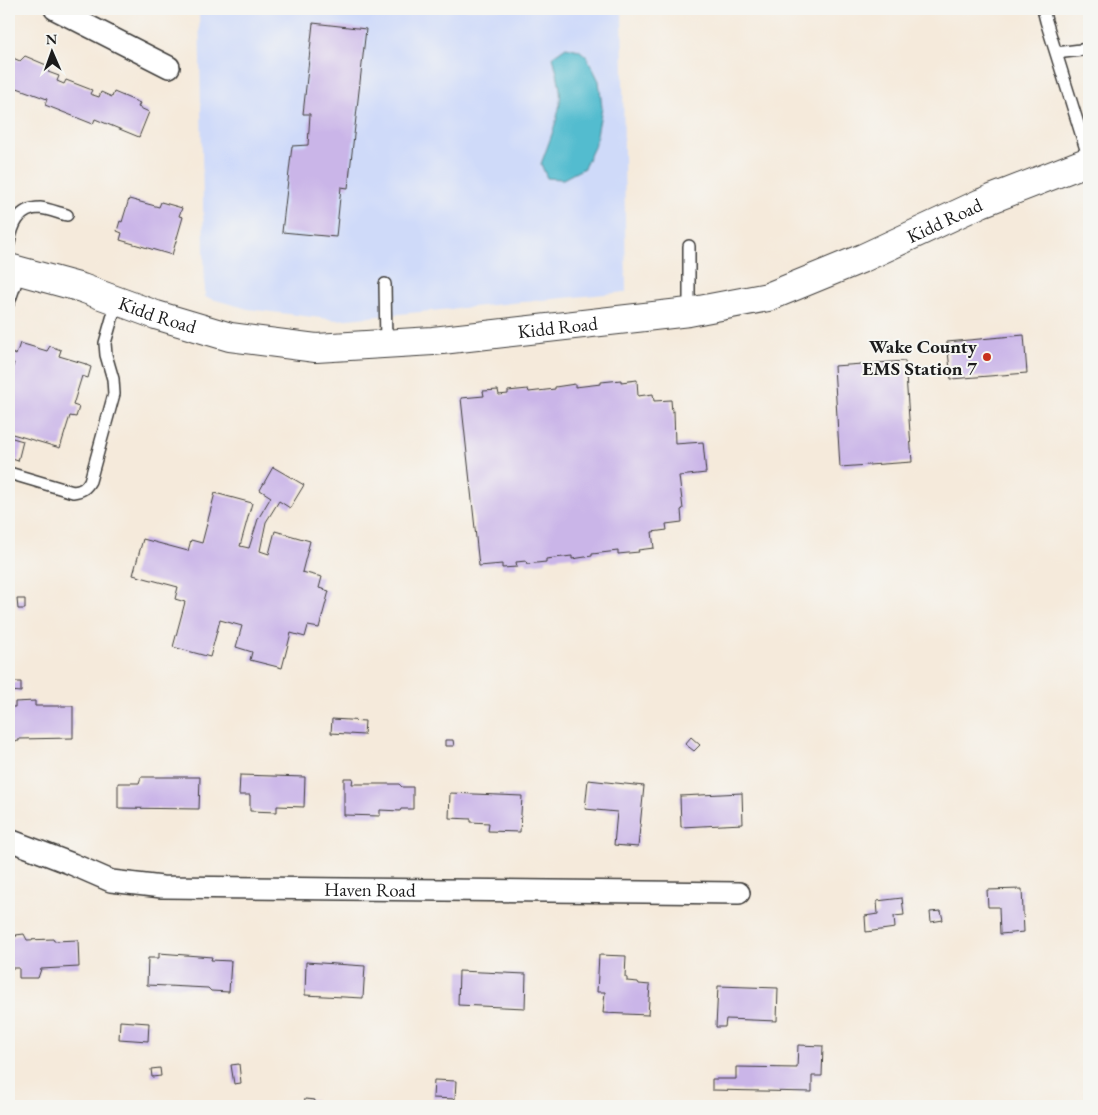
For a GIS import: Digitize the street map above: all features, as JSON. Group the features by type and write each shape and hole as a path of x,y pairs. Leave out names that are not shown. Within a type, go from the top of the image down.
{"street":[{"path":"55,9 169,67"},
{"name":"Kidd Road","path":"14,269 82,288 156,315 230,337 316,348 433,341 689,312 768,297 862,258 981,203 1089,160"},
{"name":"Haven Road","path":"9,841 72,864 111,881 162,887 739,893"}],"lane":[{"path":"1043,9 1089,160"},
{"path":"1056,53 1089,50"},
{"path":"9,243 15,221 21,214 40,208 67,215"},
{"path":"689,246 689,312"},
{"path":"9,302 14,269"},
{"path":"385,284 386,344"},
{"path":"9,473 73,492 81,491 87,486 114,394 114,379 106,355 105,343 117,301"}],"shaded area":[{"path":"199,9 622,9 626,292 337,320 248,309 205,297"}],"water":[{"path":"566,47 579,50 587,57 599,81 602,108 595,145 584,168 563,179 547,178 541,164 555,126 560,103 559,85 553,56"}],"building":[{"path":"313,23 366,29 348,188 341,187 336,237 282,232 292,146 308,145 310,114 303,114"},
{"path":"25,56 51,67 48,72 59,76 57,81 64,84 66,80 92,90 90,94 99,97 101,92 112,97 114,92 140,103 138,107 149,112 139,137 95,119 93,124 45,105 47,99 9,85 9,68 13,58 20,61"},
{"path":"129,199 159,207 161,202 182,208 179,216 183,217 172,255 120,240 122,233 117,231 120,221 122,222"},
{"name":"Wake County EMS Station 7","path":"1024,335 1027,373 951,379 947,342"},
{"path":"20,343 47,351 50,346 61,350 59,356 91,367 88,378 82,376 73,405 79,407 76,417 70,416 60,448 9,433 9,380 14,363 10,362 12,353 16,355"},
{"path":"905,361 912,462 840,467 834,366"},
{"path":"621,380 621,382 637,380 638,396 653,394 654,401 671,400 672,412 674,411 675,444 703,442 706,473 679,476 683,509 681,510 682,522 666,524 667,530 652,532 654,548 638,550 639,552 618,554 618,551 572,559 572,556 546,559 546,562 527,564 526,561 516,562 517,567 502,568 502,564 479,566 461,398 484,396 483,391 498,390 499,395 508,394 508,391 528,389 529,392 575,384 575,387"},
{"path":"9,437 23,441 18,461 9,458"},
{"path":"273,467 304,485 290,508 279,501 266,522 260,551 269,554 275,531 310,541 302,572 322,577 319,588 329,591 319,628 308,626 305,637 291,633 282,668 250,660 252,652 236,647 242,626 220,620 210,657 173,647 185,602 175,599 178,587 133,575 143,539 188,551 191,540 202,543 215,493 252,503 240,546 249,548 258,519 271,497 260,490"},
{"path":"17,599 25,599 25,609 18,609"},
{"path":"11,682 21,682 21,692 10,691"},
{"path":"35,701 35,706 73,706 73,738 19,739 19,741 9,742 9,707 15,707 15,702"},
{"path":"332,719 365,721 364,735 331,733"},
{"path":"691,737 700,745 694,751 685,744"},
{"path":"445,740 453,740 454,746 445,746"},
{"path":"240,775 305,777 304,807 277,806 277,812 250,811 250,795 239,795"},
{"path":"141,777 200,777 199,809 118,808 118,783 139,783"},
{"path":"344,778 353,778 352,784 399,784 402,787 413,787 413,809 401,809 400,811 380,810 380,816 344,815"},
{"path":"588,780 644,786 638,847 614,845 617,812 585,809"},
{"path":"450,793 522,796 520,832 488,831 489,823 471,822 471,819 449,818"},
{"path":"742,793 743,824 681,827 680,796"},
{"path":"1022,889 1024,932 1000,934 999,907 988,907 987,890"},
{"path":"902,898 904,915 894,916 895,928 866,932 865,916 878,914 877,901"},
{"path":"941,911 943,920 931,922 930,912"},
{"path":"24,934 27,940 78,940 79,967 41,969 38,978 19,978 19,968 9,968 9,937"},
{"path":"159,953 212,957 211,960 231,961 229,992 211,991 208,988 147,985 148,958 159,958"},
{"path":"599,955 626,956 625,977 627,981 650,985 648,1015 603,1013 605,992 597,992"},
{"path":"306,962 365,966 363,998 305,995"},
{"path":"459,971 526,974 525,1008 458,1005"},
{"path":"718,986 778,988 777,1021 726,1019 725,1027 716,1027"},
{"path":"120,1021 149,1023 148,1041 119,1039"},
{"path":"798,1045 823,1046 822,1076 812,1076 812,1092 712,1090 712,1079 736,1079 736,1067 797,1068"},
{"path":"239,1064 241,1083 234,1084 231,1065"},
{"path":"160,1068 161,1076 152,1077 151,1069"},
{"path":"434,1080 456,1081 455,1099 433,1098"},
{"path":"305,1099 315,1100 314,1106 304,1106"}],"place":[{"name":"Wake County EMS Station 7","path":"987,357"}]}
